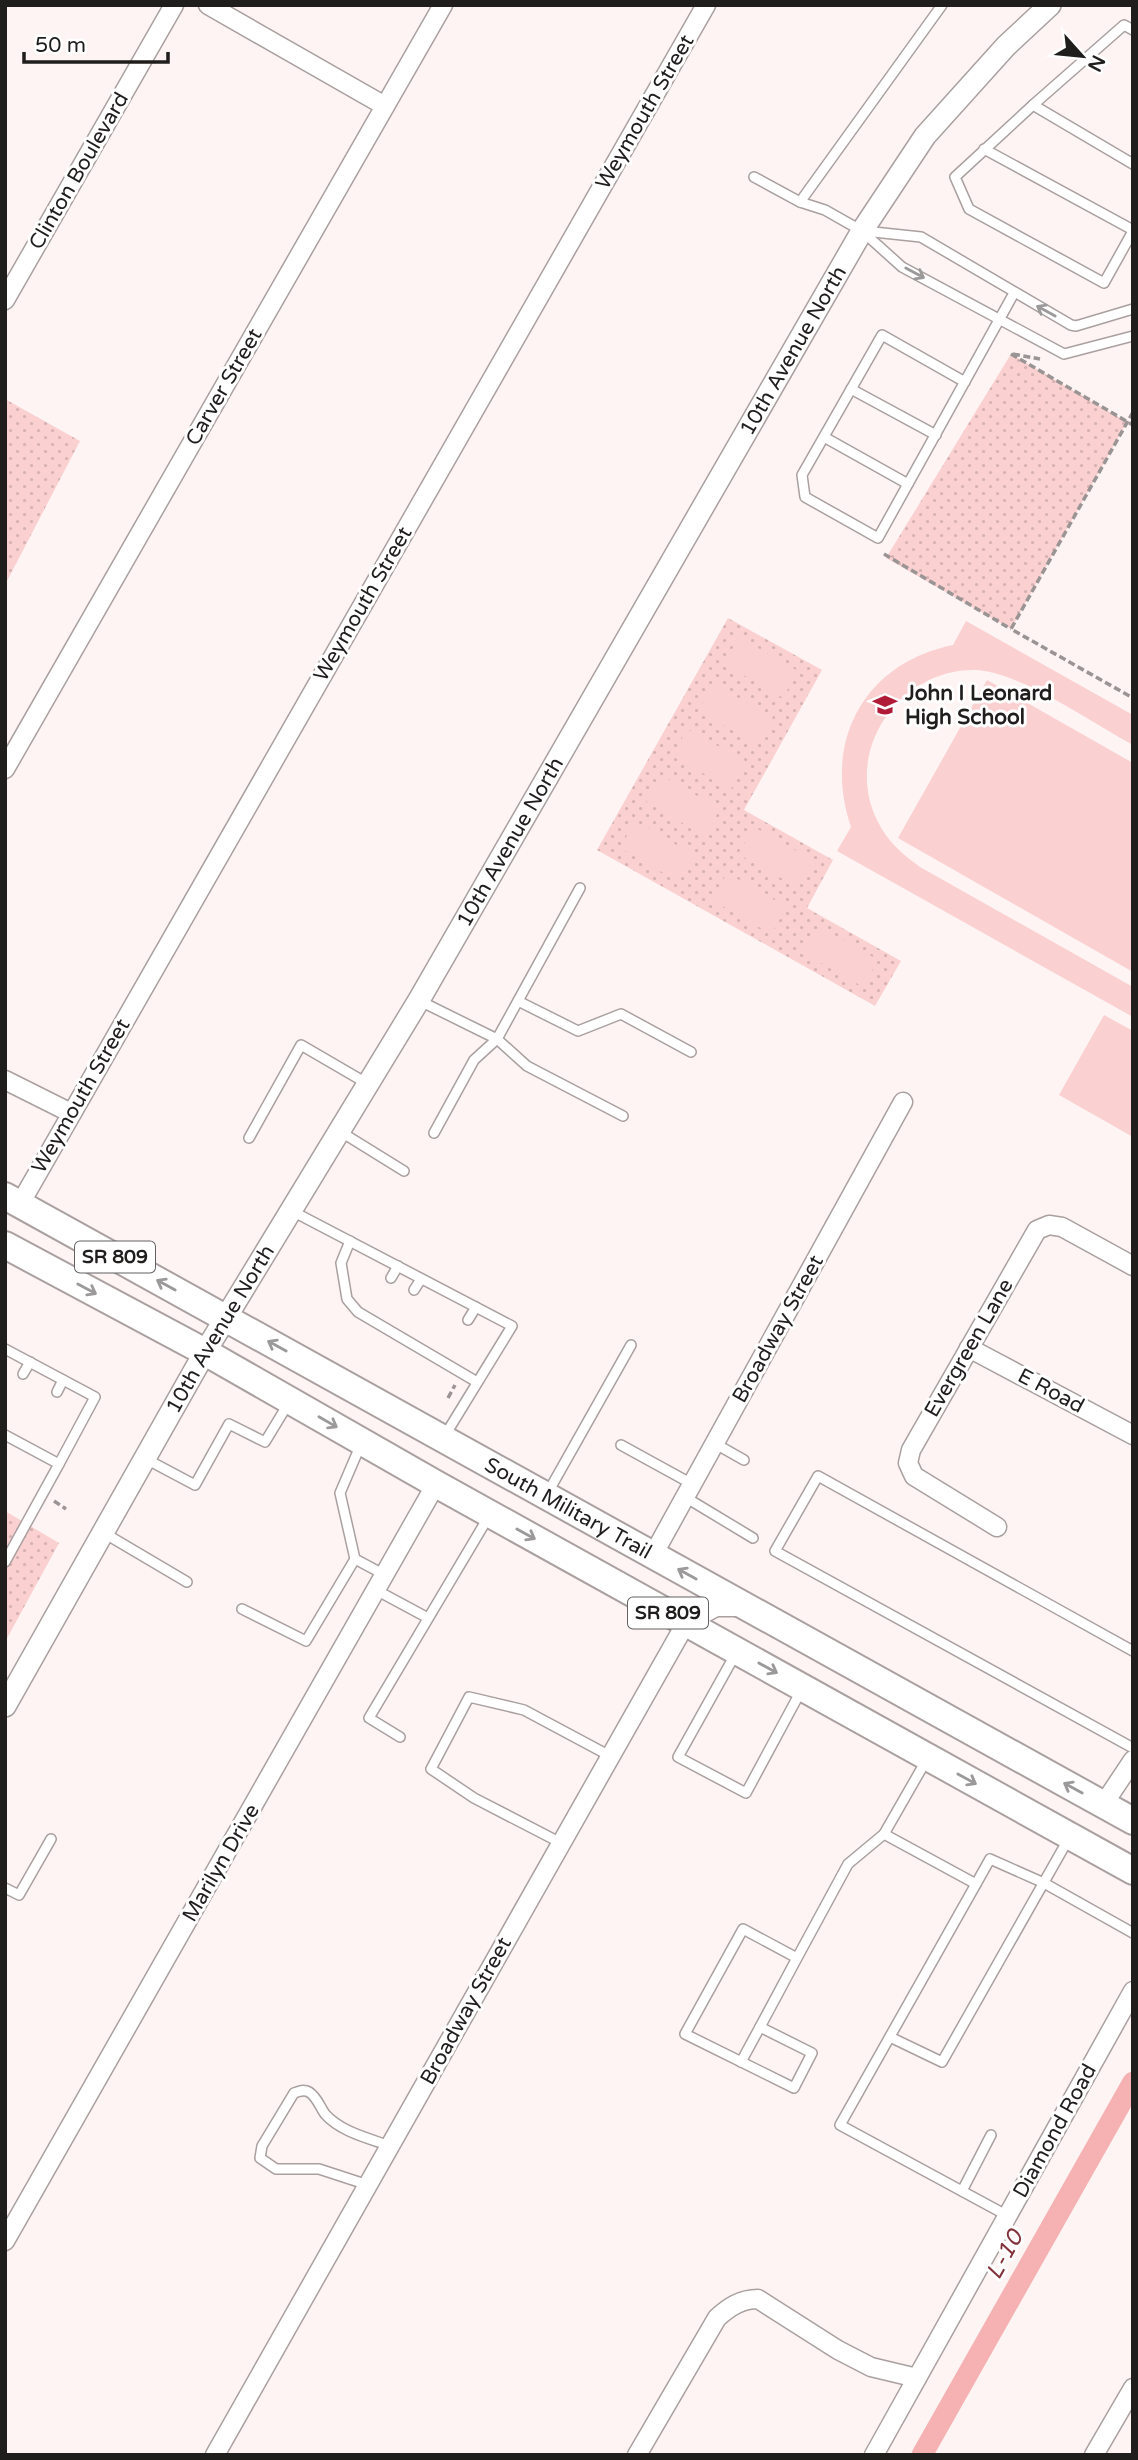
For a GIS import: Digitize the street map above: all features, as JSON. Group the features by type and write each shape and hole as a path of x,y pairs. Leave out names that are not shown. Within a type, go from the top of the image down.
{"main road":[{"name":"South Military Trail","path":"13,1200 1133,1821"},
{"name":"South Military Trail","path":"5,1245 205,1352 436,1485 1070,1836 1121,1854 1133,1871"}],"street":[{"name":"Clinton Boulevard","path":"5,300 174,5"},
{"path":"208,5 385,106"},
{"name":"Carver Street","path":"5,769 443,5"},
{"name":"Weymouth Street","path":"13,1200 71,1113 706,5"},
{"name":"10th Avenue North","path":"5,1706 11,1683 104,1533 205,1352 419,1000 862,231 925,136 1006,46 1050,5"},
{"path":"5,1080 71,1113"},
{"name":"Broadway Street","path":"653,1555 903,1102"},
{"name":"Evergreen Lane","path":"997,1527 914,1476 908,1463 911,1450 1037,1230 1049,1225 1062,1227 1133,1266"},
{"name":"E Road","path":"969,1348 1133,1435"},
{"name":"Marilyn Drive","path":"5,2241 436,1485"},
{"path":"686,1623 716,1607 747,1606"},
{"name":"Broadway Street","path":"215,2455 686,1623"},
{"path":"1103,1805 1133,1760"},
{"name":"Diamond Road","path":"874,2455 1133,1991"},
{"path":"637,2455 717,2318 734,2305 750,2299 758,2300 870,2367 917,2378"},
{"path":"1094,2455 1133,2389"}],"lane":[{"path":"800,202 942,5"},
{"path":"984,149 1133,230 1104,283 969,209 955,177 984,149 1033,105 1128,28 1133,20"},
{"path":"1033,105 1133,164"},
{"path":"754,177 800,202 825,210 862,231 902,267 1064,354 1133,336"},
{"path":"862,231 921,237 1071,325 1076,326 1133,309"},
{"path":"965,382 882,335 802,475 805,497 878,538 1000,320 1014,293"},
{"path":"851,389 936,435"},
{"path":"824,437 908,484"},
{"path":"434,1133 474,1060 497,1039 580,888"},
{"path":"419,1000 497,1039 527,1066 623,1116"},
{"path":"518,1001 578,1031 621,1014 691,1052"},
{"path":"249,1138 301,1045 368,1084"},
{"path":"339,1131 404,1171"},
{"path":"291,1210 512,1326 443,1439"},
{"path":"350,1241 341,1262 347,1299 358,1312 370,1313 390,1331 477,1382"},
{"path":"391,1278 398,1266"},
{"path":"414,1290 421,1279"},
{"path":"468,1320 476,1307"},
{"path":"390,1331 396,1322"},
{"path":"546,1496 631,1345"},
{"path":"5,1349 95,1397 5,1562"},
{"path":"443,1362 450,1351"},
{"path":"23,1374 30,1362"},
{"path":"57,1392 63,1380"},
{"path":"144,1458 195,1485 229,1424 265,1442 290,1401"},
{"path":"5,1435 59,1464"},
{"path":"27,1447 34,1436"},
{"path":"362,1442 340,1493 355,1559 380,1582 428,1618"},
{"path":"715,1443 744,1460"},
{"path":"621,1446 688,1490 753,1538"},
{"path":"1133,1651 818,1476 775,1551 1133,1748"},
{"path":"400,1737 369,1718 490,1514"},
{"path":"104,1533 187,1581"},
{"path":"242,1609 306,1641 355,1559"},
{"path":"737,1651 678,1756 746,1793 802,1688"},
{"path":"561,1843 474,1798 431,1769 469,1697 524,1710 610,1756"},
{"path":"741,2062 848,1864 884,1834 928,1758"},
{"path":"884,1834 976,1884"},
{"path":"890,2037 942,2062 1070,1836"},
{"path":"5,1888 19,1895 51,1839"},
{"path":"1008,2216 840,2125 990,1859 1044,1883 1133,1933"},
{"path":"761,2026 812,2053 794,2088 685,2034 743,1929 797,1958"},
{"path":"368,2185 319,2169 276,2169 260,2158 262,2146 293,2093 302,2090 311,2092 326,2114 349,2131 390,2146"},
{"path":"962,2191 991,2136"}],"path":[{"path":"1011,354 1133,425"},
{"path":"1011,629 1133,412"},
{"path":"884,554 1133,698"},
{"path":"54,1501 66,1509"}],"shaded area":[{"path":"1011,354 1127,422 1011,629 886,558"},
{"path":"5,399 80,441 7,581 5,580"},
{"path":"728,618 822,670 744,810 833,860 807,908 901,961 875,1006 597,850"},
{"path":"966,621 1133,715 1133,745 1034,688 1012,679 975,670 948,673 923,683 902,699 885,719 873,742 867,767 868,794 877,820 885,834 920,867 1133,987 1133,1017 837,851 851,827 843,796 842,765 847,737 858,711 874,688 895,669 922,655 953,645"},
{"path":"739,637 798,671 783,698 724,664"},
{"path":"987,680 1133,763 1133,972 898,838"},
{"path":"713,684 773,717 757,744 698,711"},
{"path":"687,729 747,762 731,789 672,756"},
{"path":"661,775 720,809 705,836 646,802"},
{"path":"635,821 694,855 679,882 620,848"},
{"path":"754,827 813,860 797,887 738,854"},
{"path":"727,873 787,907 771,934 712,900"},
{"path":"819,926 878,960 863,987 804,953"},
{"path":"1104,1015 1133,1031 1133,1137 1059,1095"},
{"path":"5,1511 59,1543 5,1642"}],"waterway":[{"name":"L-10","path":"922,2455 1133,2082"}],"place":[{"name":"John I Leonard High School","path":"885,705"}]}
